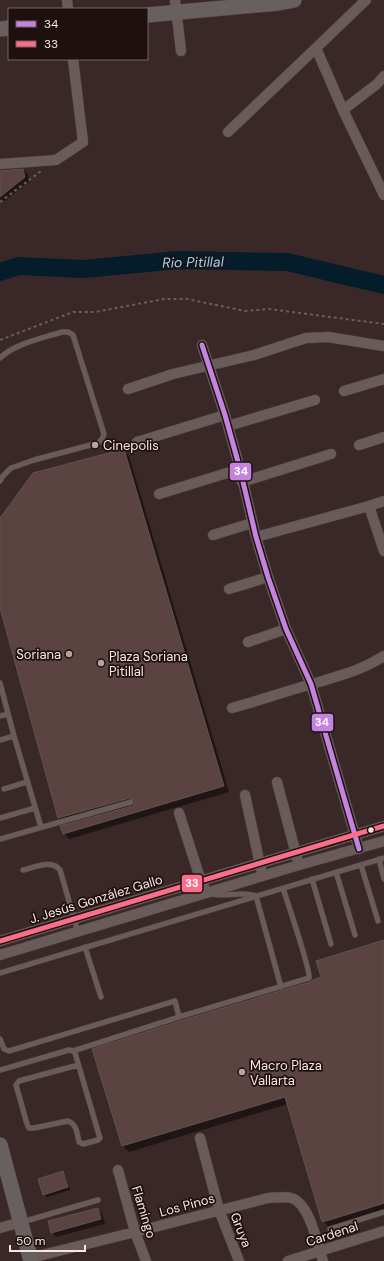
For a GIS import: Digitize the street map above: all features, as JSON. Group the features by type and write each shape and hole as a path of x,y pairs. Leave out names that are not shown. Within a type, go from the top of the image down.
{"street":[{"path":"148,15 176,6 294,0"},
{"path":"228,132 366,0"},
{"path":"176,6 181,51"},
{"path":"316,48 343,110 384,196"},
{"path":"0,164 56,160 83,142 73,60"},
{"path":"343,110 377,84 384,76"},
{"path":"128,389 173,374 254,355 306,338 328,337 384,346"},
{"path":"202,345 225,415 240,469 252,523 268,577 286,629 311,684 359,849"},
{"path":"344,391 384,379"},
{"path":"228,426 315,400"},
{"path":"137,442 225,415"},
{"path":"359,445 384,437"},
{"path":"242,482 331,454"},
{"path":"159,494 240,469"},
{"path":"256,537 384,501"},
{"path":"370,506 384,551"},
{"path":"213,535 252,523"},
{"path":"229,589 268,577"},
{"path":"248,642 286,629"},
{"path":"232,708 335,678 370,665 384,656"},
{"path":"277,782 299,865"},
{"path":"245,795 263,876"},
{"path":"179,813 201,881 208,893"},
{"name":"J. Jesús González Gallo","path":"0,941 384,826"},
{"name":"J. Jesús González Gallo","path":"0,955 384,841"},
{"name":"Gruya","path":"200,1138 219,1210 239,1261"},
{"path":"0,1145 30,1259"},
{"name":"Flamingo","path":"118,1170 135,1232 146,1261"},
{"name":"Los Pinos","path":"30,1259 268,1198 291,1198 301,1205 308,1215 322,1256"},
{"path":"0,1228 21,1222"},
{"name":"Cardenal","path":"288,1261 322,1256 384,1231"}],"lane":[{"path":"0,358 9,351 46,337 62,332 68,332 73,335 104,434 98,443 34,460 11,468 0,481"},
{"path":"0,682 27,782 41,827"},
{"path":"0,716 8,714"},
{"path":"0,740 14,736"},
{"path":"4,789 27,782"},
{"path":"0,839 131,802"},
{"path":"0,818 35,808"},
{"path":"0,973 381,859 384,879"},
{"path":"23,870 51,863 57,866 60,870 78,932"},
{"path":"361,865 378,921"},
{"path":"336,872 355,935"},
{"path":"312,879 331,944"},
{"path":"0,1070 69,1050 73,1051 179,1017 308,979 310,977 283,888"},
{"path":"208,893 227,896 249,893 256,896"},
{"path":"256,896 281,987"},
{"path":"85,947 101,997"},
{"path":"0,1039 4,1049 9,1051 175,1002 179,1017"},
{"path":"73,1051 75,1053 100,1138 98,1140 81,1143 74,1124 68,1121 29,1128 16,1085 17,1082 78,1065"},
{"path":"21,1222 98,1200"},
{"path":"330,1229 384,1212"}],"path":[{"path":"0,202 56,160"},
{"path":"0,340 73,312 95,312 164,299 187,299 245,310 269,309 384,324"}],"building":[{"path":"23,169 25,177 0,197 0,171"},
{"name":"Plaza Soriana Pitillal","path":"124,449 224,786 63,834 60,826 132,806 135,801 130,798 58,818 0,608 0,518 33,473"},
{"name":"Macro Plaza Vallarta","path":"384,940 384,1203 322,1222 285,1097 122,1146 92,1049 310,982 321,977 316,961"},
{"path":"63,1171 68,1187 43,1195 38,1179"},
{"path":"98,1208 101,1219 51,1233 48,1221"}],"waterway":[{"name":"Rio Pitillal","path":"0,272 19,266 83,269 179,260 287,262 384,285"}],"transit line":[{"name":"34","path":"202,345 225,415 240,469 256,537 268,577 286,629 311,684 359,849"},
{"name":"33","path":"0,941 384,826"}],"place":[{"name":"Cinepolis","path":"95,445"},
{"name":"Soriana","path":"69,654"},
{"name":"Plaza Soriana Pitillal","path":"101,663"},
{"name":"Macro Plaza Vallarta","path":"242,1072"}]}
